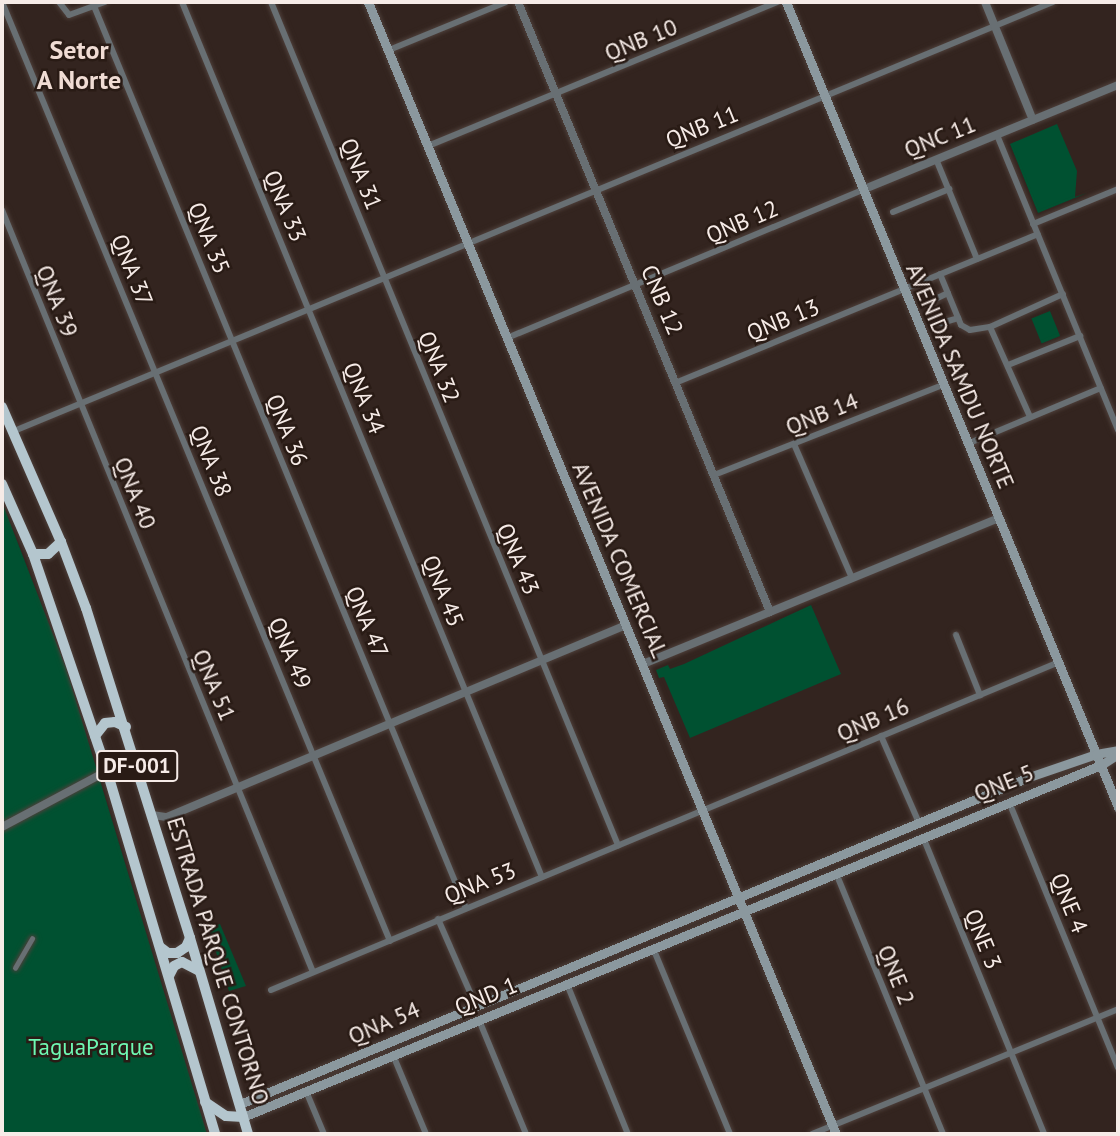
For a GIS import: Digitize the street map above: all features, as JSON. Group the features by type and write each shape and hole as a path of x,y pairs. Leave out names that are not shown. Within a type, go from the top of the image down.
{"highway":[{"name":"ESTRADA PARQUE CONTORNO","path":"2,407 61,542 125,727 248,1134"},
{"name":"DF-001","path":"2,484 33,554 107,771 215,1134"},
{"path":"33,554 48,554 61,542"},
{"path":"95,736 105,723 115,722 125,727"},
{"path":"160,947 168,953 177,953 186,947 190,938"},
{"path":"169,976 174,966 181,962 198,970"},
{"path":"205,1102 226,1116 243,1117"}],"main road":[{"name":"AVENIDA COMERCIAL","path":"368,2 834,1130"},
{"name":"AVENIDA SAMDU NORTE","path":"786,2 822,96 1118,807"},
{"name":"QNA 54","path":"240,1104 1051,768 1096,754 1118,752"},
{"name":"QNE 5","path":"832,875 1101,765 1118,752"},
{"path":"1051,768 1046,778 1048,783 1055,783"},
{"path":"1029,777 1035,782 1035,791"},
{"path":"822,863 822,871 832,875"},
{"name":"QND 1","path":"243,1117 832,875"},
{"path":"685,919 691,923 691,933"},
{"path":"526,985 525,994 530,999"},
{"path":"509,992 514,996 514,1005"},
{"path":"275,1089 276,1100 280,1102"}],"street":[{"name":"QNA 37","path":"2,2 156,372"},
{"path":"59,2 69,15 106,2"},
{"name":"QNA 33","path":"182,2 309,308"},
{"name":"QNA 31","path":"271,2 384,276"},
{"path":"389,50 506,2"},
{"name":"CNB 12","path":"518,2 770,612"},
{"name":"QNB 10","path":"428,146 778,2"},
{"path":"985,2 1033,120"},
{"name":"QNB 11","path":"14,431 468,241 1053,2"},
{"name":"QNA 35","path":"94,6 232,340"},
{"name":"QNC 11","path":"862,190 1118,86"},
{"path":"997,135 1118,430"},
{"path":"936,159 977,259"},
{"path":"893,212 949,189"},
{"path":"1033,224 1118,189"},
{"name":"QNB 12","path":"506,338 862,190"},
{"name":"QNA 39","path":"2,211 80,403"},
{"name":"QNB 13","path":"676,383 1038,234"},
{"path":"940,274 960,321 970,330 990,327 1063,294"},
{"name":"QNA 32","path":"384,276 462,470"},
{"path":"948,293 933,300 931,310 936,320 941,323 960,321"},
{"name":"QNA 34","path":"309,308 387,502"},
{"path":"990,327 1030,417"},
{"path":"1008,365 1080,336"},
{"name":"QNA 36","path":"232,340 309,533"},
{"name":"QNA 38","path":"156,372 233,564"},
{"name":"QNB 14","path":"714,475 942,385"},
{"path":"967,444 1101,388"},
{"name":"QNA 40","path":"80,403 158,596"},
{"path":"794,444 852,578"},
{"name":"QNA 43","path":"462,470 618,845"},
{"name":"QNA 45","path":"387,502 542,877"},
{"path":"643,664 999,518"},
{"name":"QNA 47","path":"309,533 466,908"},
{"name":"QNA 49","path":"233,564 390,941"},
{"name":"QNA 51","path":"158,596 313,972"},
{"path":"152,815 167,817 626,625"},
{"path":"957,635 980,695"},
{"name":"QNB 16","path":"703,810 1057,663"},
{"path":"881,736 919,823"},
{"path":"2,827 107,771"},
{"name":"QNE 4","path":"1009,802 1118,1068"},
{"name":"QNA 53","path":"271,990 703,810"},
{"path":"157,831 167,817"},
{"name":"QNE 3","path":"923,837 1044,1134"},
{"name":"QNE 2","path":"832,875 943,1134"},
{"path":"438,919 476,1006"},
{"path":"15,968 32,939"},
{"path":"653,948 730,1134"},
{"path":"567,984 628,1134"},
{"path":"813,1134 834,1130 1118,1009"},
{"path":"479,1020 526,1134"},
{"path":"393,1055 426,1134"},
{"path":"306,1091 324,1134"}],"green space":[{"path":"1057,124 1077,171 1075,197 1087,193 1038,213 1010,144"},
{"path":"1050,311 1060,336 1042,344 1031,318"},
{"name":"TaguaParque","path":"2,502 66,668 207,1134 2,1134"},
{"path":"811,605 841,674 690,738 664,677 659,678 656,670 668,665 670,669 684,664"},
{"path":"220,924 246,986 229,991 208,928"}],"district":[{"name":"Setor A Norte","path":"79,65"}]}
